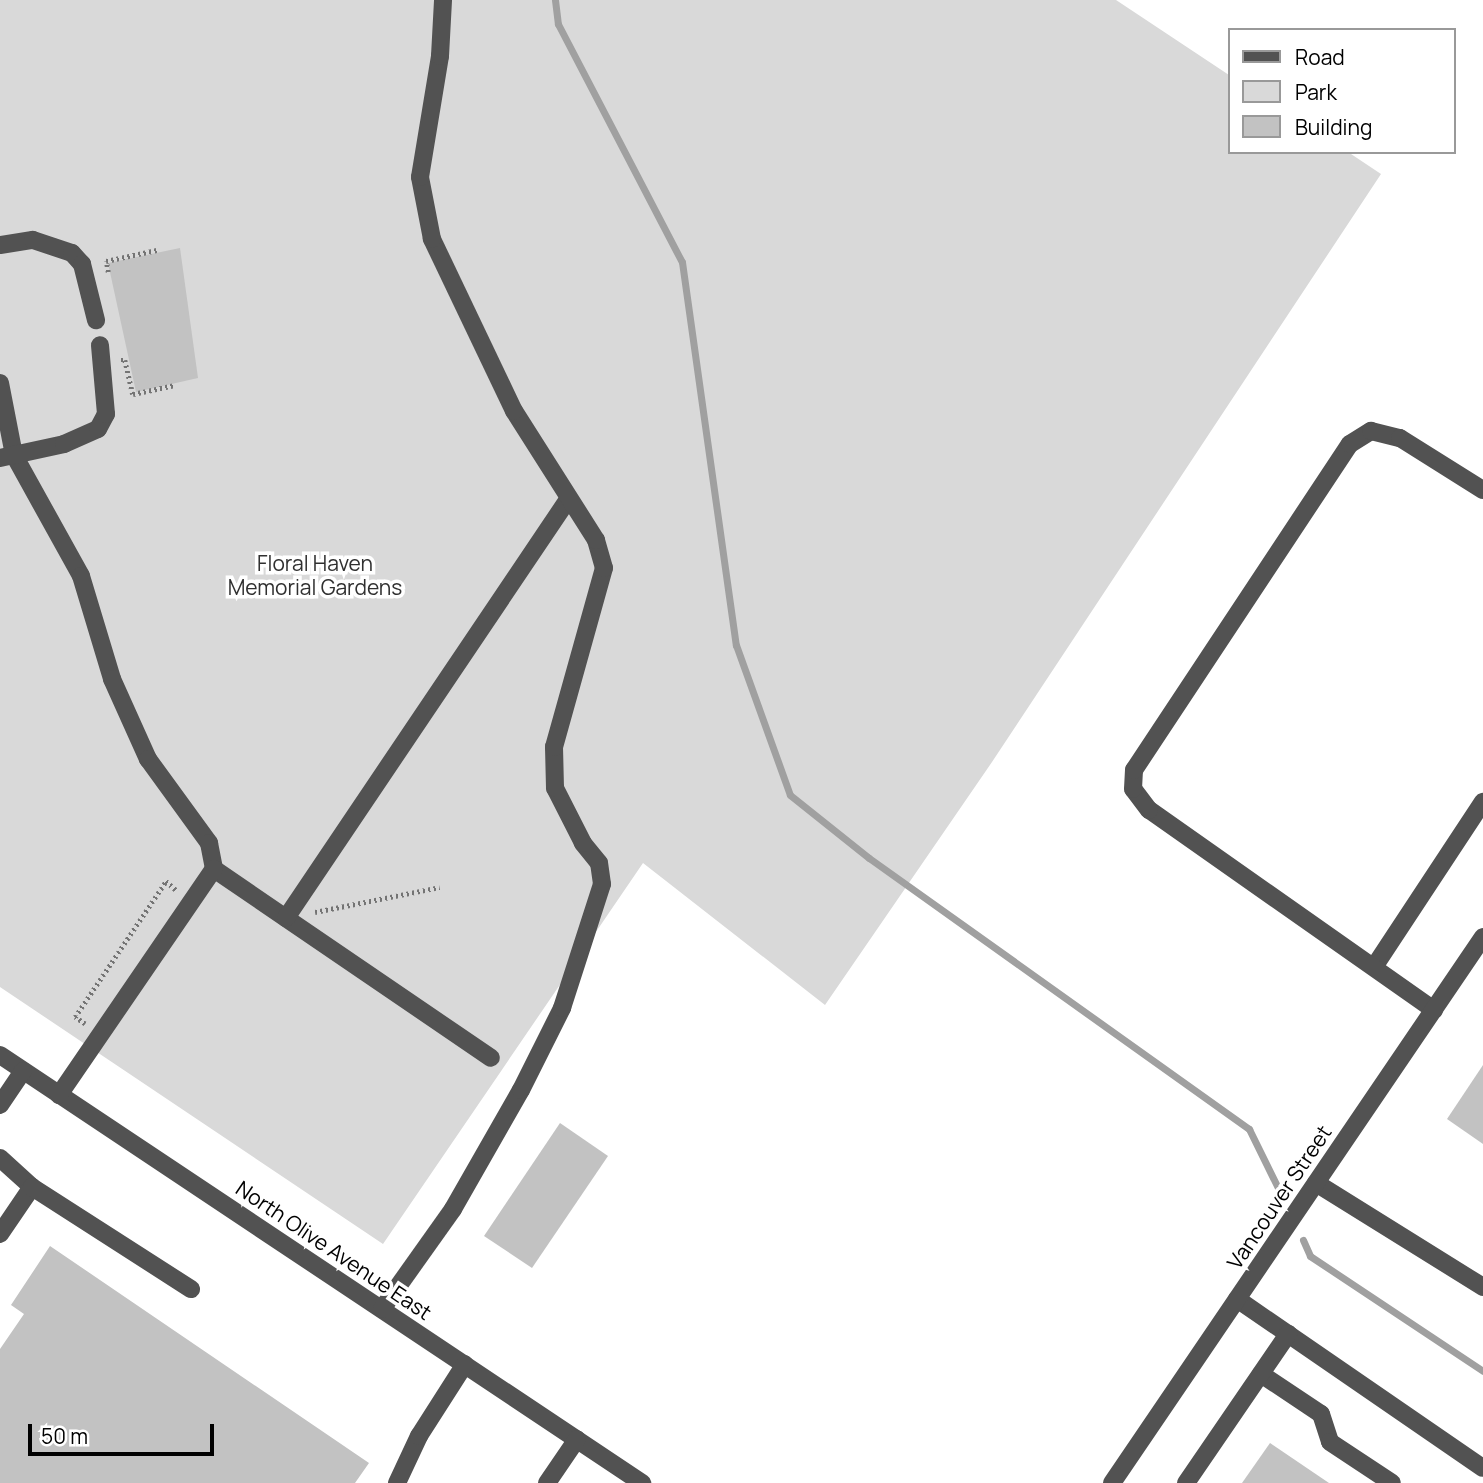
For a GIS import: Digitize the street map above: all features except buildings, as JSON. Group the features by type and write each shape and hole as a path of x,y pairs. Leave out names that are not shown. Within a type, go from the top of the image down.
{"street":[{"path":"383,1309 453,1209 520,1090 562,1008 602,884 599,863 583,843 555,788 554,747 604,569 596,540 567,501 514,411 432,239 421,177 440,56 443,0"},
{"path":"0,245 33,240 72,253 82,264 96,320"},
{"path":"7,456 64,444 98,429 106,414 100,345"},
{"path":"0,383 7,456 81,576 112,679 148,760 209,843 214,869 491,1058"},
{"path":"1434,1010 1149,810 1133,789 1134,770 1350,444 1371,431 1400,438 1483,490"},
{"path":"286,918 567,501"},
{"path":"1374,967 1483,803"},
{"path":"59,1095 214,869"},
{"name":"Vancouver Street","path":"1112,1483 1483,937"},
{"name":"North Olive Avenue East","path":"0,1055 642,1483"},
{"path":"0,1105 23,1071"},
{"path":"0,1158 32,1188 191,1289"},
{"path":"1316,1183 1483,1287"},
{"path":"0,1234 32,1188"},
{"path":"1237,1299 1483,1468"},
{"path":"1186,1483 1288,1334"},
{"path":"397,1483 418,1436 465,1364"},
{"path":"1261,1374 1321,1414 1330,1442 1392,1483"},
{"path":"547,1483 577,1439"}],"path":[{"path":"113,361 125,360 133,394 175,385"},
{"path":"90,1031 75,1017 166,881 185,892"},
{"path":"315,912 440,887"},
{"path":"314,922 317,898"}],"green space":[{"name":"Floral Haven Memorial Gardens","path":"0,0 1116,0 1228,74 1228,154 1351,154 1381,174 992,762 825,1005 643,863 383,1244 0,987"}],"waterway":[{"path":"555,0 558,24 682,262 736,645 790,795 869,858 1249,1129 1282,1196"},
{"path":"1303,1240 1310,1256 1483,1371"}]}
